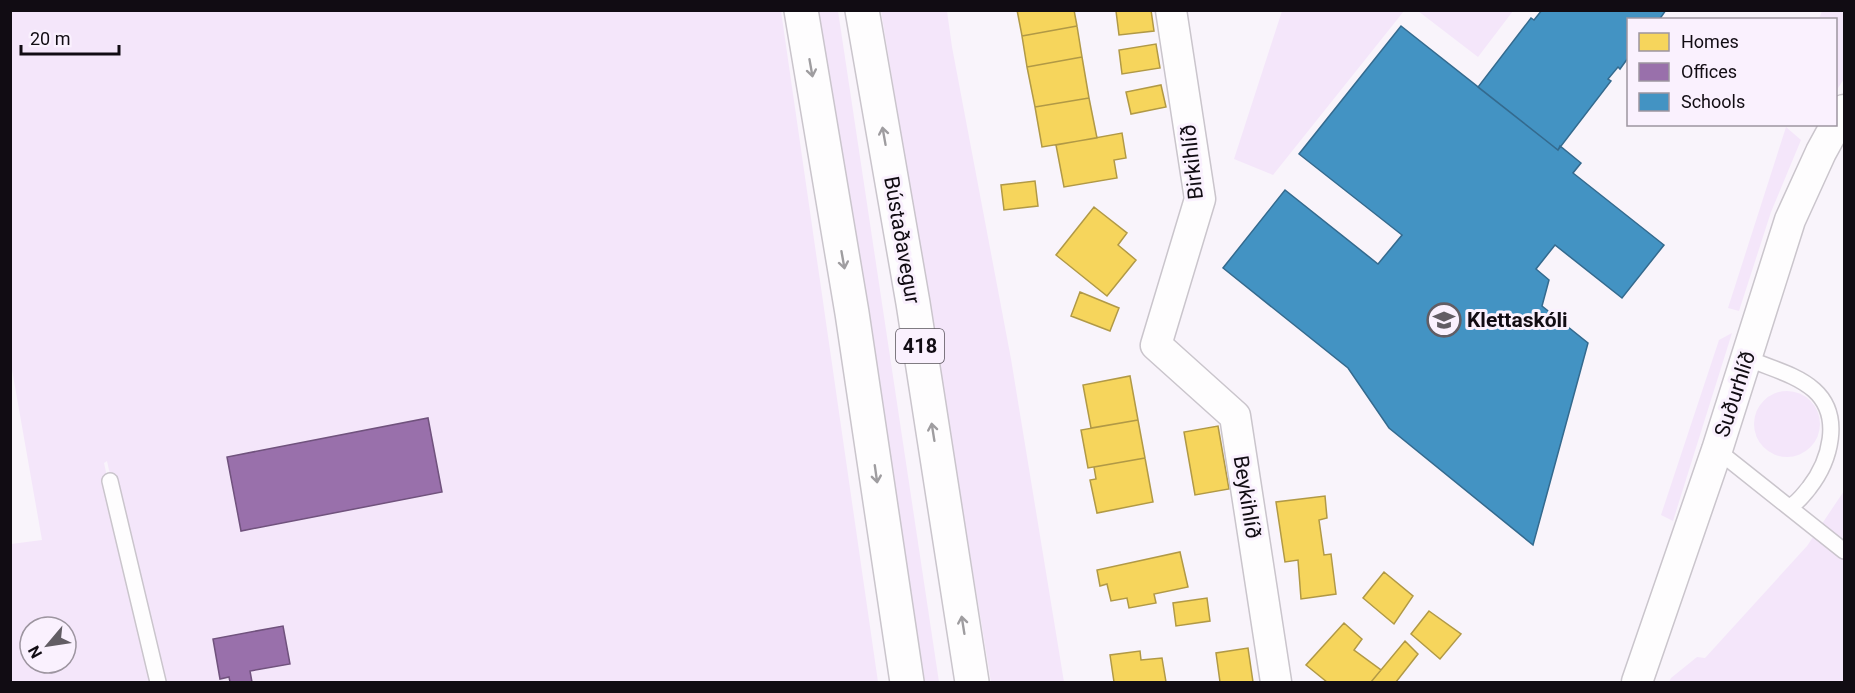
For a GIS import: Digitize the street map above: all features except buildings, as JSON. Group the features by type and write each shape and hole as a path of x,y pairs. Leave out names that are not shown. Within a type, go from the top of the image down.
{"main road":[{"path":"801,10 852,313 907,682"},
{"name":"Bústaðavegur","path":"862,10 913,303 972,682"}],"street":[{"name":"Birkihlíð","path":"1156,345 1200,199 1171,10"},
{"name":"Suðurhlíð","path":"1837,124 1845,110"},
{"name":"Suðurhlíð","path":"1637,682 1717,450 1790,220 1821,152 1836,126"},
{"name":"Beykihlíð","path":"1156,345 1235,416 1276,682"}],"lane":[{"path":"1747,358 1806,384 1824,402 1829,413 1832,430 1826,459 1812,484 1796,504 1790,507"},
{"path":"1717,450 1845,551"},
{"path":"110,481 158,682"}],"shaded area":[{"path":"10,11 781,11 878,682 156,682 107,461 104,463 153,682 11,682 11,544 42,540 11,364"},
{"path":"818,11 838,11 939,682 925,682"},
{"path":"881,11 947,11 1011,359 1064,682 991,682"},
{"path":"1282,11 1404,11 1273,175 1234,159"},
{"path":"1418,11 1513,11 1478,57"},
{"path":"1822,11 1844,11 1844,79 1837,90 1837,18 1819,18"},
{"path":"1786,127 1801,140 1771,212 1739,311 1728,308"},
{"path":"1732,333 1673,521 1661,515 1719,340"},
{"path":"1787,391 1799,394 1810,401 1817,412 1820,424 1817,436 1810,447 1799,454 1787,457 1775,454 1764,447 1757,436 1754,424 1757,412 1764,401 1775,394"},
{"path":"1844,491 1844,682 1669,682 1697,657 1705,658 1807,546"}],"place":[{"name":"Klettaskóli","path":"1444,320"}]}
